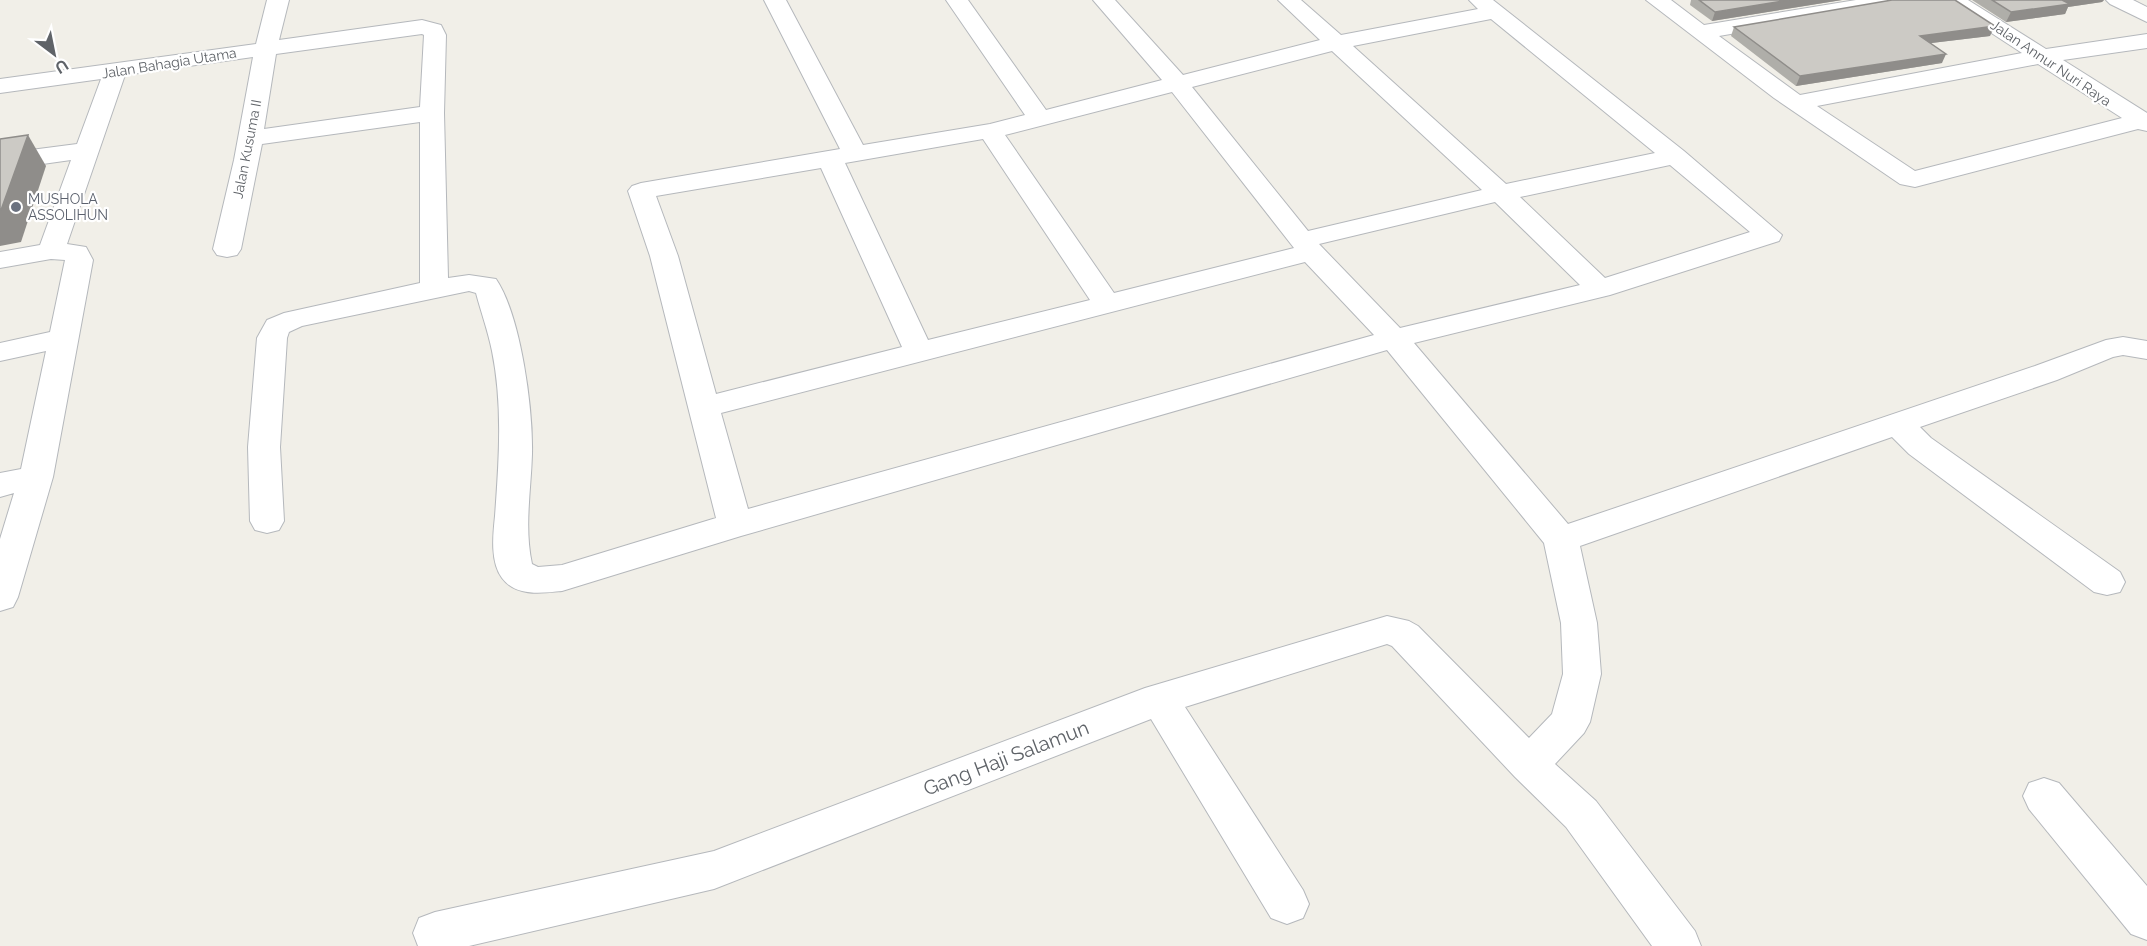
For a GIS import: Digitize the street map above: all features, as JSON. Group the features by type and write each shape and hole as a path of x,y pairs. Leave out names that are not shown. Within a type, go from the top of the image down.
{"street":[{"name":"Jalan Kusuma II","path":"226,249 247,160 266,48 278,0"},
{"path":"775,0 842,157 919,352"},
{"path":"957,0 1038,117"},
{"path":"1104,0 1178,84 1308,246 1394,339 1561,538 1579,623 1582,674 1570,722 1529,765 1581,814 1679,946"},
{"path":"1289,0 1501,193 1600,289"},
{"path":"1657,0 1782,93 1799,102 1887,166 1909,179 2143,123"},
{"path":"1701,32 1894,0"},
{"name":"Jalan Annur Nuri Raya","path":"1954,0 2044,56 2143,123"},
{"path":"2118,0 2147,16"},
{"path":"267,521 264,447 272,338 278,326 294,319 434,289 469,284 486,285 504,339 513,394 516,451 510,542 516,571 533,581 562,578 735,525 1394,339 1600,289 1769,235 1675,156 1488,6 1038,117 990,131 641,191 664,256 706,407 735,525"},
{"name":"Jalan Bahagia Utama","path":"0,86 115,72 266,48 422,27 433,30 435,35 432,113"},
{"path":"1799,102 2044,56 2147,41"},
{"path":"51,251 115,72"},
{"path":"249,138 432,113 434,289"},
{"path":"990,131 1107,304"},
{"path":"0,162 87,150"},
{"path":"706,407 1107,304 1501,193 1675,156"},
{"path":"0,260 51,251 76,253 80,260 36,477 0,597"},
{"path":"0,352 63,338"},
{"path":"1561,538 2046,373 2106,349 2123,346 2147,350"},
{"path":"1896,423 1920,446 2107,582"},
{"path":"0,485 36,477"},
{"name":"Gang Haji Salamun","path":"435,933 714,870 1160,699 1387,630 1405,636 1529,765"},
{"path":"1160,699 1287,904"},
{"path":"2044,796 2147,919"}],"building":[{"path":"1699,0 1789,0 1715,12"},
{"path":"1892,0 1955,0 1995,26 1920,36 1946,54 1800,76 1734,27"},
{"path":"1992,0 2062,0 2070,4 2011,12"},
{"path":"28,135 1,210 0,210 0,139"}],"place":[{"name":"MUSHOLA ASSOLIHUN","path":"16,207"}]}
